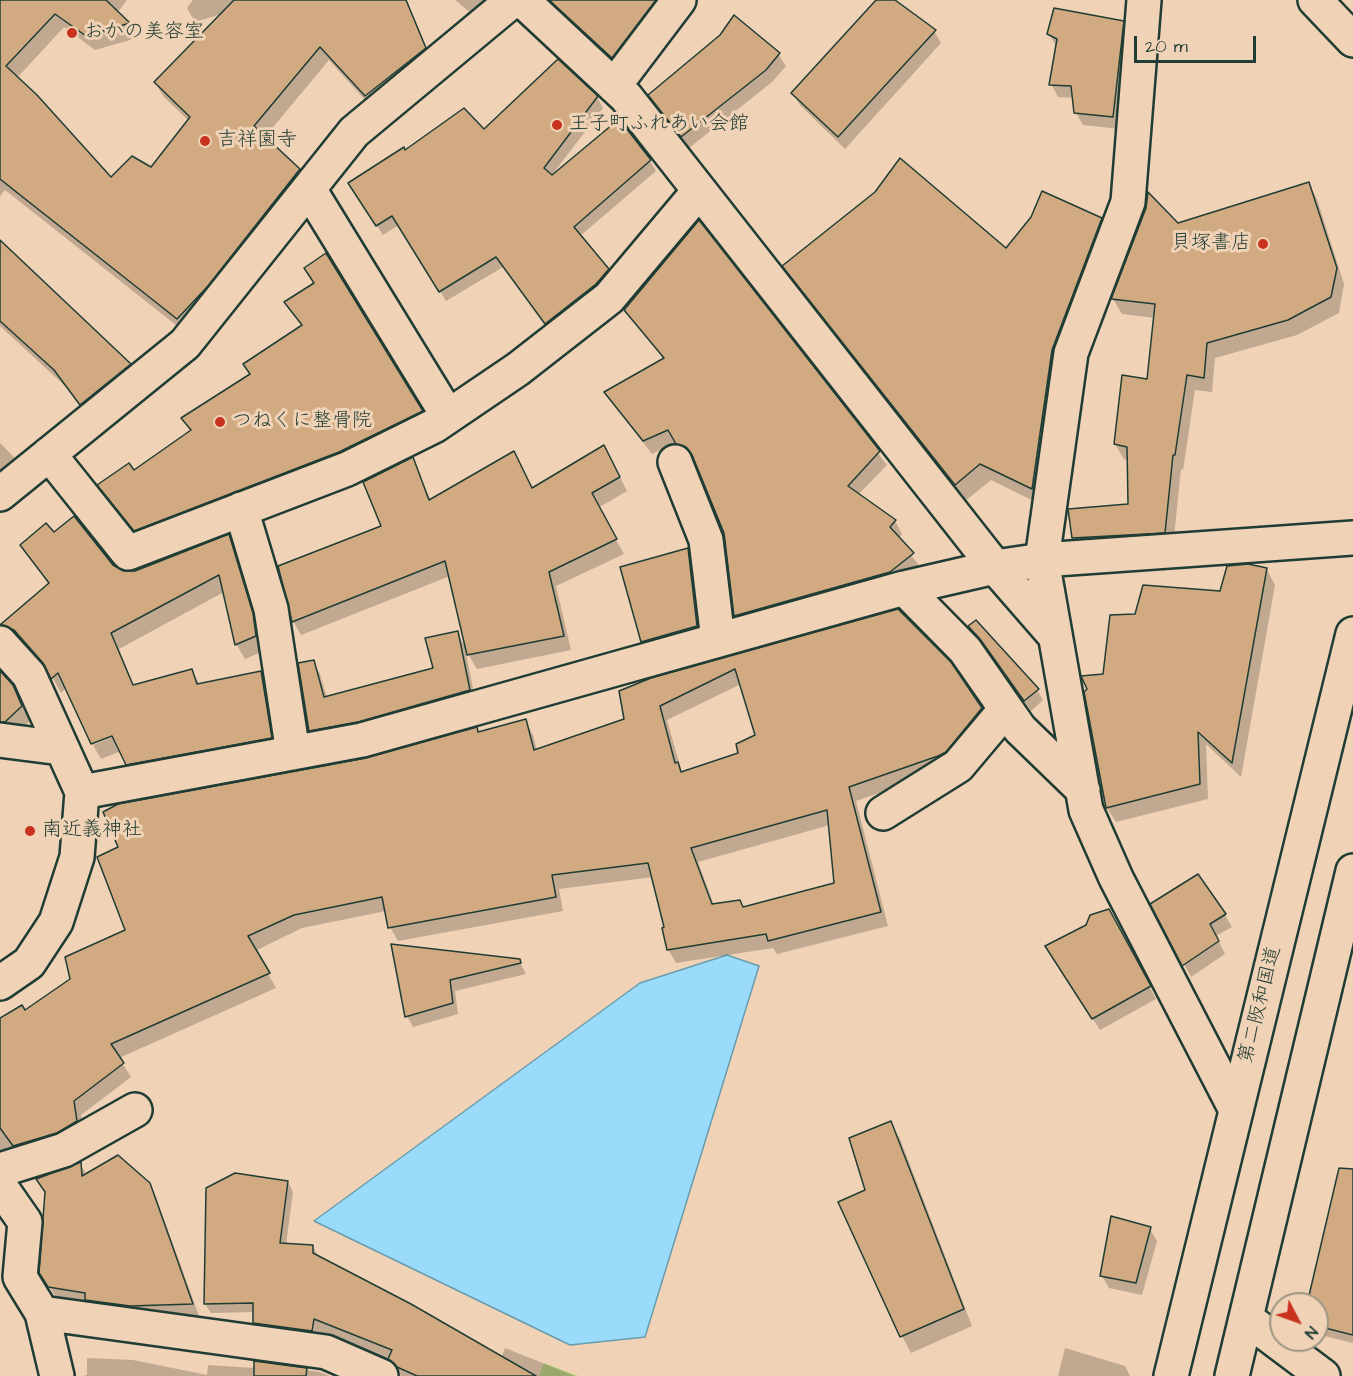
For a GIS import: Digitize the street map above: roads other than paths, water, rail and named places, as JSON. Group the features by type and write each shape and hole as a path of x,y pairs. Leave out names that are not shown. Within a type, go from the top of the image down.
{"main road":[{"path":"0,494 185,344 354,132 513,0"},
{"path":"522,0 626,97 995,567 1055,636"},
{"path":"614,86 679,0"},
{"path":"1144,0 1128,202 1071,353 1042,560 1086,810 1116,878 1236,1110"},
{"path":"1315,0 1353,40"},
{"path":"309,189 448,416"},
{"path":"49,454 128,553 347,469 434,426 518,369 609,298 699,191"},
{"path":"675,462 706,540 718,640"},
{"path":"241,510 271,609 293,753"},
{"path":"82,792 362,740 904,588 995,567 1042,560 1353,538"},
{"path":"904,588 965,650 1020,729 1083,790"},
{"name":"第二阪和国道","path":"1171,1376 1353,634"},
{"path":"0,643 28,675 82,792 77,857 56,922 29,963 0,983"},
{"path":"883,813 958,766 1006,709"},
{"path":"0,740 61,748"},
{"path":"1232,1376 1353,871"},
{"path":"0,1170 64,1150 135,1110"},
{"path":"0,1186 25,1222 20,1277 42,1313 57,1376"},
{"path":"42,1313 326,1352 381,1376"},
{"path":"1246,1319 1323,1376"}],"water":[{"path":"727,955 759,966 645,1337 570,1345 314,1221 640,983"}],"place":[{"name":"おかの美容室","path":"72,33"},
{"name":"王子町ふれあい会館","path":"557,125"},
{"name":"吉祥園寺","path":"205,141"},
{"name":"貝塚書店","path":"1263,244"},
{"name":"つねくに整骨院","path":"220,422"},
{"name":"南近義神社","path":"30,831"}]}
